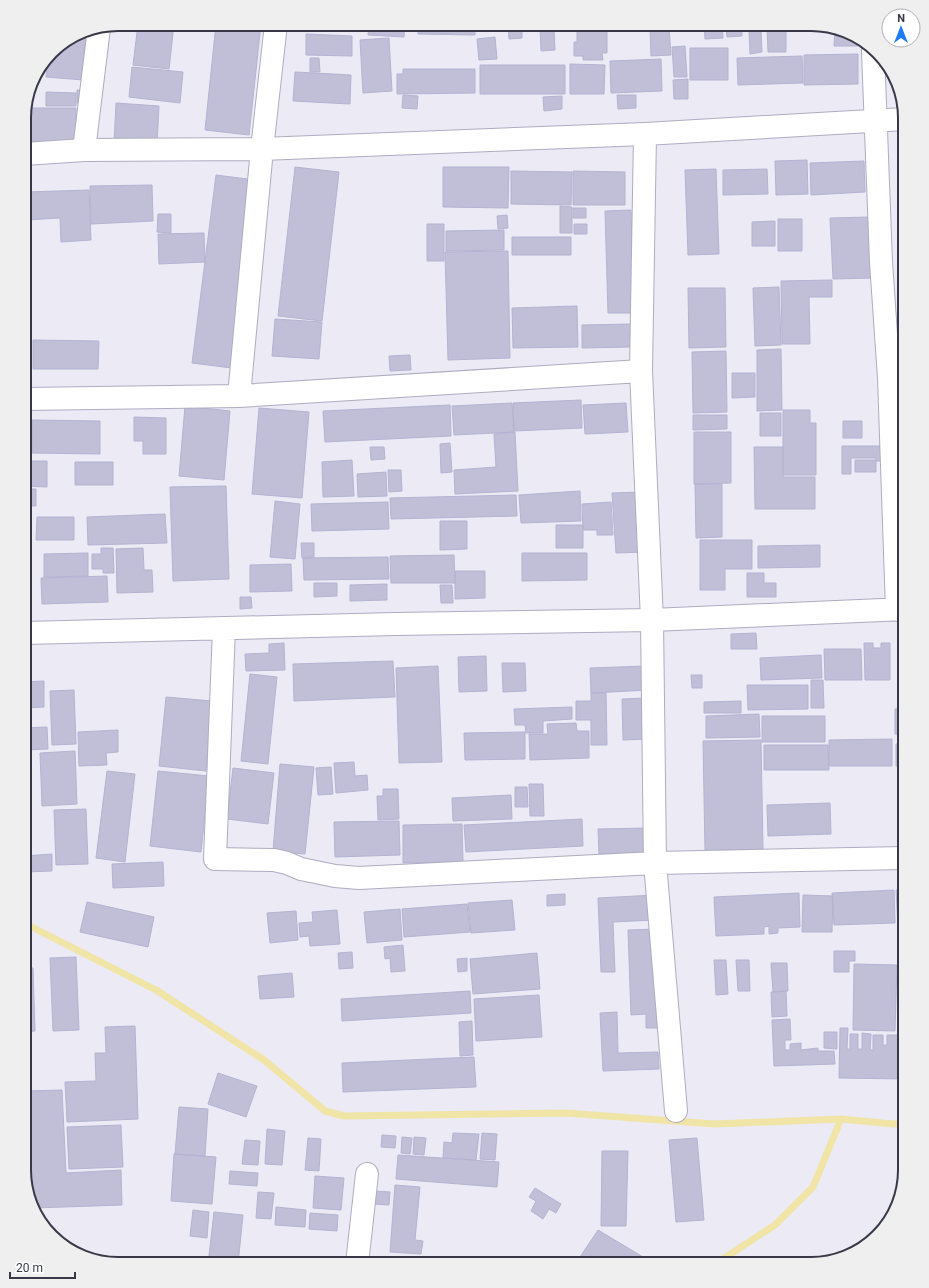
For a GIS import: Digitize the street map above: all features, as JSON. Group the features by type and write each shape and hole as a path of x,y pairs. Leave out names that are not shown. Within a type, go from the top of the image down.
{"street":[{"path":"239,396 262,149 275,31"},
{"path":"84,150 98,33"},
{"path":"873,56 881,262 897,378 898,436"},
{"path":"31,154 84,150 262,149 645,134 898,119"},
{"path":"645,134 641,371 652,620 655,863 676,1110"},
{"path":"31,399 239,396 641,371"},
{"path":"31,633 652,620 898,610"},
{"path":"224,628 215,859 274,860 287,863 301,869 335,876 359,878 655,863 898,858"},
{"path":"358,1257 367,1174"}],"building":[{"path":"137,31 173,31 169,69 133,65"},
{"path":"215,31 260,31 249,135 205,130"},
{"path":"368,31 404,31 404,37 368,35"},
{"path":"418,31 475,31 475,35 418,34"},
{"path":"508,31 522,31 522,38 509,39"},
{"path":"540,31 554,31 555,50 541,51"},
{"path":"577,31 607,31 607,53 602,53 603,60 583,60 583,56 574,56 574,42 577,42"},
{"path":"650,31 669,31 671,55 651,56"},
{"path":"704,31 722,31 723,38 705,39"},
{"path":"726,31 742,31 742,36 727,37"},
{"path":"749,31 761,31 762,52 750,54"},
{"path":"767,31 786,31 786,52 768,52"},
{"path":"306,34 352,36 352,56 306,55"},
{"path":"835,35 858,45 858,46 834,46"},
{"path":"495,37 497,59 479,60 477,39"},
{"path":"86,38 83,80 46,77 46,69 56,56 74,43"},
{"path":"389,38 392,91 363,93 360,40"},
{"path":"685,46 687,77 674,77 672,47"},
{"path":"690,48 728,48 728,80 690,80"},
{"path":"858,54 858,84 804,85 804,55"},
{"path":"802,56 803,83 738,85 737,58"},
{"path":"310,58 319,58 320,72 310,72"},
{"path":"661,59 662,91 611,93 610,61"},
{"path":"570,64 605,65 604,94 570,94"},
{"path":"480,65 565,65 565,94 480,94"},
{"path":"132,67 183,72 180,103 129,97"},
{"path":"403,69 475,69 475,93 397,94 397,74 403,74"},
{"path":"295,72 351,75 350,104 293,101"},
{"path":"688,79 688,99 674,99 673,80"},
{"path":"77,90 89,90 89,103 77,103"},
{"path":"46,92 76,93 76,106 46,106"},
{"path":"403,95 418,96 417,109 402,108"},
{"path":"617,95 636,95 636,108 618,109"},
{"path":"562,96 562,109 544,111 543,97"},
{"path":"116,103 159,106 157,146 114,144"},
{"path":"32,108 76,108 76,142 31,142"},
{"path":"807,160 808,194 776,195 775,161"},
{"path":"864,161 865,192 811,195 810,163"},
{"path":"295,167 339,172 322,321 278,316"},
{"path":"443,167 509,167 508,208 443,207"},
{"path":"716,169 719,254 688,255 685,170"},
{"path":"767,169 768,194 723,195 723,170"},
{"path":"511,171 572,172 571,205 511,204"},
{"path":"573,171 625,172 625,205 573,205"},
{"path":"216,175 255,180 232,368 192,363"},
{"path":"152,185 153,221 91,224 90,186"},
{"path":"89,190 91,240 61,242 60,218 31,220 31,192"},
{"path":"560,206 572,207 572,233 560,233"},
{"path":"573,208 586,208 586,218 573,218"},
{"path":"631,210 634,313 608,313 605,211"},
{"path":"158,214 171,214 171,233 157,232"},
{"path":"507,215 508,228 498,229 497,216"},
{"path":"870,217 873,278 833,279 830,218"},
{"path":"778,219 802,219 802,251 778,251"},
{"path":"775,221 775,246 752,246 752,222"},
{"path":"427,224 444,224 444,261 427,261"},
{"path":"574,224 587,224 587,234 574,234"},
{"path":"504,230 504,250 446,251 446,231"},
{"path":"204,233 205,262 159,264 158,234"},
{"path":"512,237 571,237 571,255 512,255"},
{"path":"508,251 510,358 448,360 445,252"},
{"path":"832,280 832,297 809,297 810,344 782,344 781,281"},
{"path":"779,287 781,345 755,346 753,288"},
{"path":"688,288 725,288 726,347 689,348"},
{"path":"577,306 578,347 513,348 512,308"},
{"path":"275,319 322,322 319,359 272,356"},
{"path":"631,324 631,347 582,348 582,325"},
{"path":"33,340 99,341 98,369 33,369"},
{"path":"781,349 782,410 757,411 757,350"},
{"path":"726,351 727,412 693,413 692,352"},
{"path":"410,355 411,370 390,371 389,356"},
{"path":"732,373 755,373 755,397 732,398"},
{"path":"581,400 582,428 514,431 513,403"},
{"path":"512,403 514,432 454,435 452,406"},
{"path":"626,403 628,432 585,434 583,405"},
{"path":"450,405 451,436 325,442 323,411"},
{"path":"185,406 230,411 224,480 179,476"},
{"path":"259,408 309,412 302,498 252,494"},
{"path":"783,410 810,410 810,423 816,423 816,475 783,475"},
{"path":"760,413 781,413 781,436 760,436"},
{"path":"693,415 727,415 727,429 693,430"},
{"path":"134,417 166,418 166,454 143,454 143,441 134,441"},
{"path":"32,420 100,421 100,454 32,453"},
{"path":"843,421 862,421 862,438 843,438"},
{"path":"515,432 518,491 455,494 454,470 496,467 494,434"},
{"path":"694,432 731,432 731,483 694,484"},
{"path":"450,443 452,472 441,473 440,444"},
{"path":"842,446 881,446 881,461 876,461 876,458 851,458 851,474 842,474"},
{"path":"370,447 384,447 385,459 371,460"},
{"path":"754,447 783,447 783,477 815,477 815,509 755,509"},
{"path":"352,460 354,496 323,497 322,462"},
{"path":"855,460 876,460 876,472 855,472"},
{"path":"31,461 47,461 47,487 31,486"},
{"path":"75,462 113,462 113,485 75,485"},
{"path":"388,470 401,470 402,491 389,492"},
{"path":"386,472 387,496 358,497 357,474"},
{"path":"695,484 722,484 722,537 696,538"},
{"path":"226,486 229,579 173,581 170,487"},
{"path":"31,489 36,489 36,506 31,506"},
{"path":"580,491 581,521 521,523 519,495"},
{"path":"642,492 645,552 616,553 612,493"},
{"path":"516,495 517,516 391,519 390,498"},
{"path":"275,501 300,504 295,559 270,557"},
{"path":"388,502 389,529 312,531 311,504"},
{"path":"611,502 613,535 597,535 597,530 583,530 582,504"},
{"path":"165,514 167,543 88,545 87,517"},
{"path":"37,517 74,517 74,540 36,540"},
{"path":"440,521 467,521 467,549 440,550"},
{"path":"556,525 583,525 583,548 556,548"},
{"path":"700,540 752,540 752,569 725,569 725,590 700,590"},
{"path":"301,543 314,543 314,557 302,558"},
{"path":"820,545 820,567 758,568 758,546"},
{"path":"101,548 113,548 114,573 103,573 103,569 92,569 92,554 101,554"},
{"path":"143,548 144,570 152,570 153,592 117,593 116,549"},
{"path":"88,553 88,576 44,577 44,554"},
{"path":"522,553 587,553 587,580 522,581"},
{"path":"454,555 455,583 391,583 390,556"},
{"path":"388,557 389,579 304,580 303,558"},
{"path":"291,564 292,591 250,592 250,565"},
{"path":"455,571 485,571 485,598 455,599"},
{"path":"747,573 764,573 764,583 776,583 776,597 747,597"},
{"path":"107,576 108,602 42,604 41,578"},
{"path":"314,583 337,583 337,596 314,597"},
{"path":"387,584 387,600 350,601 350,585"},
{"path":"440,585 452,585 453,603 441,603"},
{"path":"240,597 251,597 252,608 240,609"},
{"path":"756,633 757,649 731,649 731,634"},
{"path":"284,643 285,670 246,671 245,654 269,653 269,644"},
{"path":"864,643 873,643 873,648 881,648 881,643 890,643 890,680 865,680"},
{"path":"824,649 861,649 862,680 825,680"},
{"path":"821,655 822,678 761,680 760,658"},
{"path":"486,656 487,691 459,692 458,657"},
{"path":"393,661 395,697 294,701 293,664"},
{"path":"502,663 525,663 526,691 503,692"},
{"path":"438,666 442,762 399,763 396,668"},
{"path":"647,666 649,690 591,693 590,668"},
{"path":"250,674 277,677 268,764 241,761"},
{"path":"691,675 702,675 702,688 692,688"},
{"path":"811,680 823,680 824,708 811,708"},
{"path":"44,681 44,707 31,708 31,682"},
{"path":"747,685 808,685 808,709 748,710"},
{"path":"74,690 76,744 52,745 50,691"},
{"path":"591,693 606,693 607,745 591,745 591,720 576,720 576,701 591,701"},
{"path":"166,697 212,701 206,771 159,766"},
{"path":"647,698 648,739 623,740 622,699"},
{"path":"741,701 741,713 704,713 704,702"},
{"path":"572,707 572,719 543,721 543,733 526,733 525,725 515,725 514,709"},
{"path":"895,709 898,709 898,734 895,734"},
{"path":"759,714 760,737 706,738 706,716"},
{"path":"762,716 825,716 825,742 762,742"},
{"path":"576,723 577,731 589,731 589,758 530,760 529,734 548,734 547,724"},
{"path":"47,727 48,749 31,750 31,728"},
{"path":"118,730 118,752 106,753 107,765 79,766 78,732"},
{"path":"525,732 525,759 465,760 464,733"},
{"path":"892,739 892,766 829,766 829,740"},
{"path":"761,740 763,849 705,851 703,741"},
{"path":"896,744 898,744 898,766 896,766"},
{"path":"764,745 828,745 829,770 764,770"},
{"path":"75,751 77,804 42,806 40,753"},
{"path":"354,762 355,776 367,775 368,790 336,793 334,763"},
{"path":"280,764 314,767 305,854 273,851"},
{"path":"331,767 333,794 318,795 316,768"},
{"path":"233,768 274,773 268,824 227,819"},
{"path":"107,771 135,774 125,862 96,858"},
{"path":"158,771 209,776 201,852 150,846"},
{"path":"529,784 543,784 544,816 530,816"},
{"path":"515,787 527,787 528,807 515,807"},
{"path":"383,789 398,789 399,819 378,820 377,796 383,796"},
{"path":"511,795 512,819 453,821 452,798"},
{"path":"830,803 831,834 768,836 767,805"},
{"path":"86,809 88,864 56,865 54,810"},
{"path":"582,819 583,846 466,852 464,825"},
{"path":"399,821 400,855 335,857 334,822"},
{"path":"462,824 463,862 403,863 403,825"},
{"path":"648,828 649,853 599,854 598,829"},
{"path":"52,854 52,871 31,872 31,856"},
{"path":"163,862 164,886 113,888 112,864"},
{"path":"894,890 895,923 834,925 832,893"},
{"path":"896,890 898,890 898,926"},
{"path":"799,893 800,927 778,928 778,933 769,934 769,926 764,927 764,934 716,936 714,897"},
{"path":"565,894 565,905 547,906 547,895"},
{"path":"655,895 655,920 613,922 615,972 601,972 598,898"},
{"path":"803,895 833,896 832,932 802,932"},
{"path":"512,900 515,930 471,933 468,903"},
{"path":"87,902 154,917 148,947 80,932"},
{"path":"467,904 470,932 404,937 402,909"},
{"path":"400,909 402,940 367,943 364,912"},
{"path":"337,910 340,944 310,946 309,936 300,937 299,923 313,922 312,912"},
{"path":"296,911 298,940 270,943 267,913"},
{"path":"659,929 663,1028 646,1028 646,1014 631,1015 628,930"},
{"path":"403,945 405,971 391,972 390,958 385,959 384,947"},
{"path":"834,951 855,951 855,961 849,961 849,972 834,972"},
{"path":"352,952 353,968 339,969 338,953"},
{"path":"537,953 540,989 473,994 470,959"},
{"path":"76,957 79,1030 53,1031 50,958"},
{"path":"467,958 467,971 458,972 457,959"},
{"path":"714,960 726,960 728,994 716,995"},
{"path":"736,960 749,960 750,991 738,991"},
{"path":"771,963 787,963 788,991 773,992"},
{"path":"854,964 897,965 895,1031 853,1030"},
{"path":"31,968 33,968 35,1031 31,1031"},
{"path":"292,973 294,997 260,999 258,976"},
{"path":"470,991 471,1013 342,1021 341,999"},
{"path":"786,991 787,1016 772,1017 771,992"},
{"path":"539,995 542,1037 476,1041 474,999"},
{"path":"617,1012 618,1053 658,1052 659,1069 603,1071 600,1013"},
{"path":"790,1019 791,1040 785,1040 785,1050 790,1050 790,1044 801,1043 801,1050 818,1048 818,1051 834,1051 835,1064 774,1066 772,1020"},
{"path":"472,1021 473,1055 460,1056 459,1022"},
{"path":"135,1026 138,1119 67,1122 65,1082 96,1081 95,1053 106,1053 105,1027"},
{"path":"840,1028 848,1028 847,1049 850,1049 850,1034 858,1034 858,1049 862,1049 862,1033 871,1034 870,1050 873,1050 873,1035 883,1035 883,1045 887,1045 887,1035 898,1035 898,1079 839,1078"},
{"path":"824,1032 837,1032 837,1049 824,1048"},
{"path":"474,1057 476,1087 343,1092 342,1063"},
{"path":"218,1073 257,1086 246,1117 208,1104"},
{"path":"62,1090 66,1173 121,1170 122,1205 40,1208 34,1193 31,1170 31,1091"},
{"path":"179,1107 208,1109 205,1156 175,1154"},
{"path":"121,1125 123,1167 69,1169 67,1127"},
{"path":"267,1129 285,1131 282,1165 265,1164"},
{"path":"453,1133 479,1134 476,1160 443,1158 444,1142 452,1143"},
{"path":"482,1133 497,1134 495,1160 480,1159"},
{"path":"382,1135 396,1136 395,1148 381,1147"},
{"path":"402,1137 412,1138 410,1154 401,1153"},
{"path":"414,1137 426,1138 424,1155 413,1154"},
{"path":"308,1138 321,1139 319,1171 305,1170"},
{"path":"697,1138 704,1220 676,1222 669,1140"},
{"path":"245,1140 260,1141 258,1165 242,1164"},
{"path":"602,1151 628,1151 626,1226 601,1226"},
{"path":"174,1154 216,1157 212,1204 171,1201"},
{"path":"398,1155 499,1162 497,1187 396,1179"},
{"path":"230,1171 258,1173 257,1186 229,1184"},
{"path":"315,1176 344,1178 341,1210 313,1208"},
{"path":"395,1185 420,1187 415,1240 423,1241 421,1254 390,1252"},
{"path":"535,1188 561,1204 556,1213 549,1209 543,1219 531,1211 536,1201 529,1197"},
{"path":"374,1191 390,1192 389,1205 373,1204"},
{"path":"258,1192 274,1193 271,1219 256,1218"},
{"path":"276,1207 306,1210 305,1227 275,1225"},
{"path":"193,1210 209,1212 207,1238 190,1236"},
{"path":"214,1212 243,1215 239,1257 209,1257"},
{"path":"310,1213 338,1215 337,1231 309,1229"},
{"path":"598,1230 643,1257 580,1257"}],"waterway":[{"path":"31,927 156,990 264,1060 325,1111 344,1116 565,1113 715,1124 841,1119"},
{"path":"726,1257 775,1225 813,1187 841,1119 898,1124"}]}
